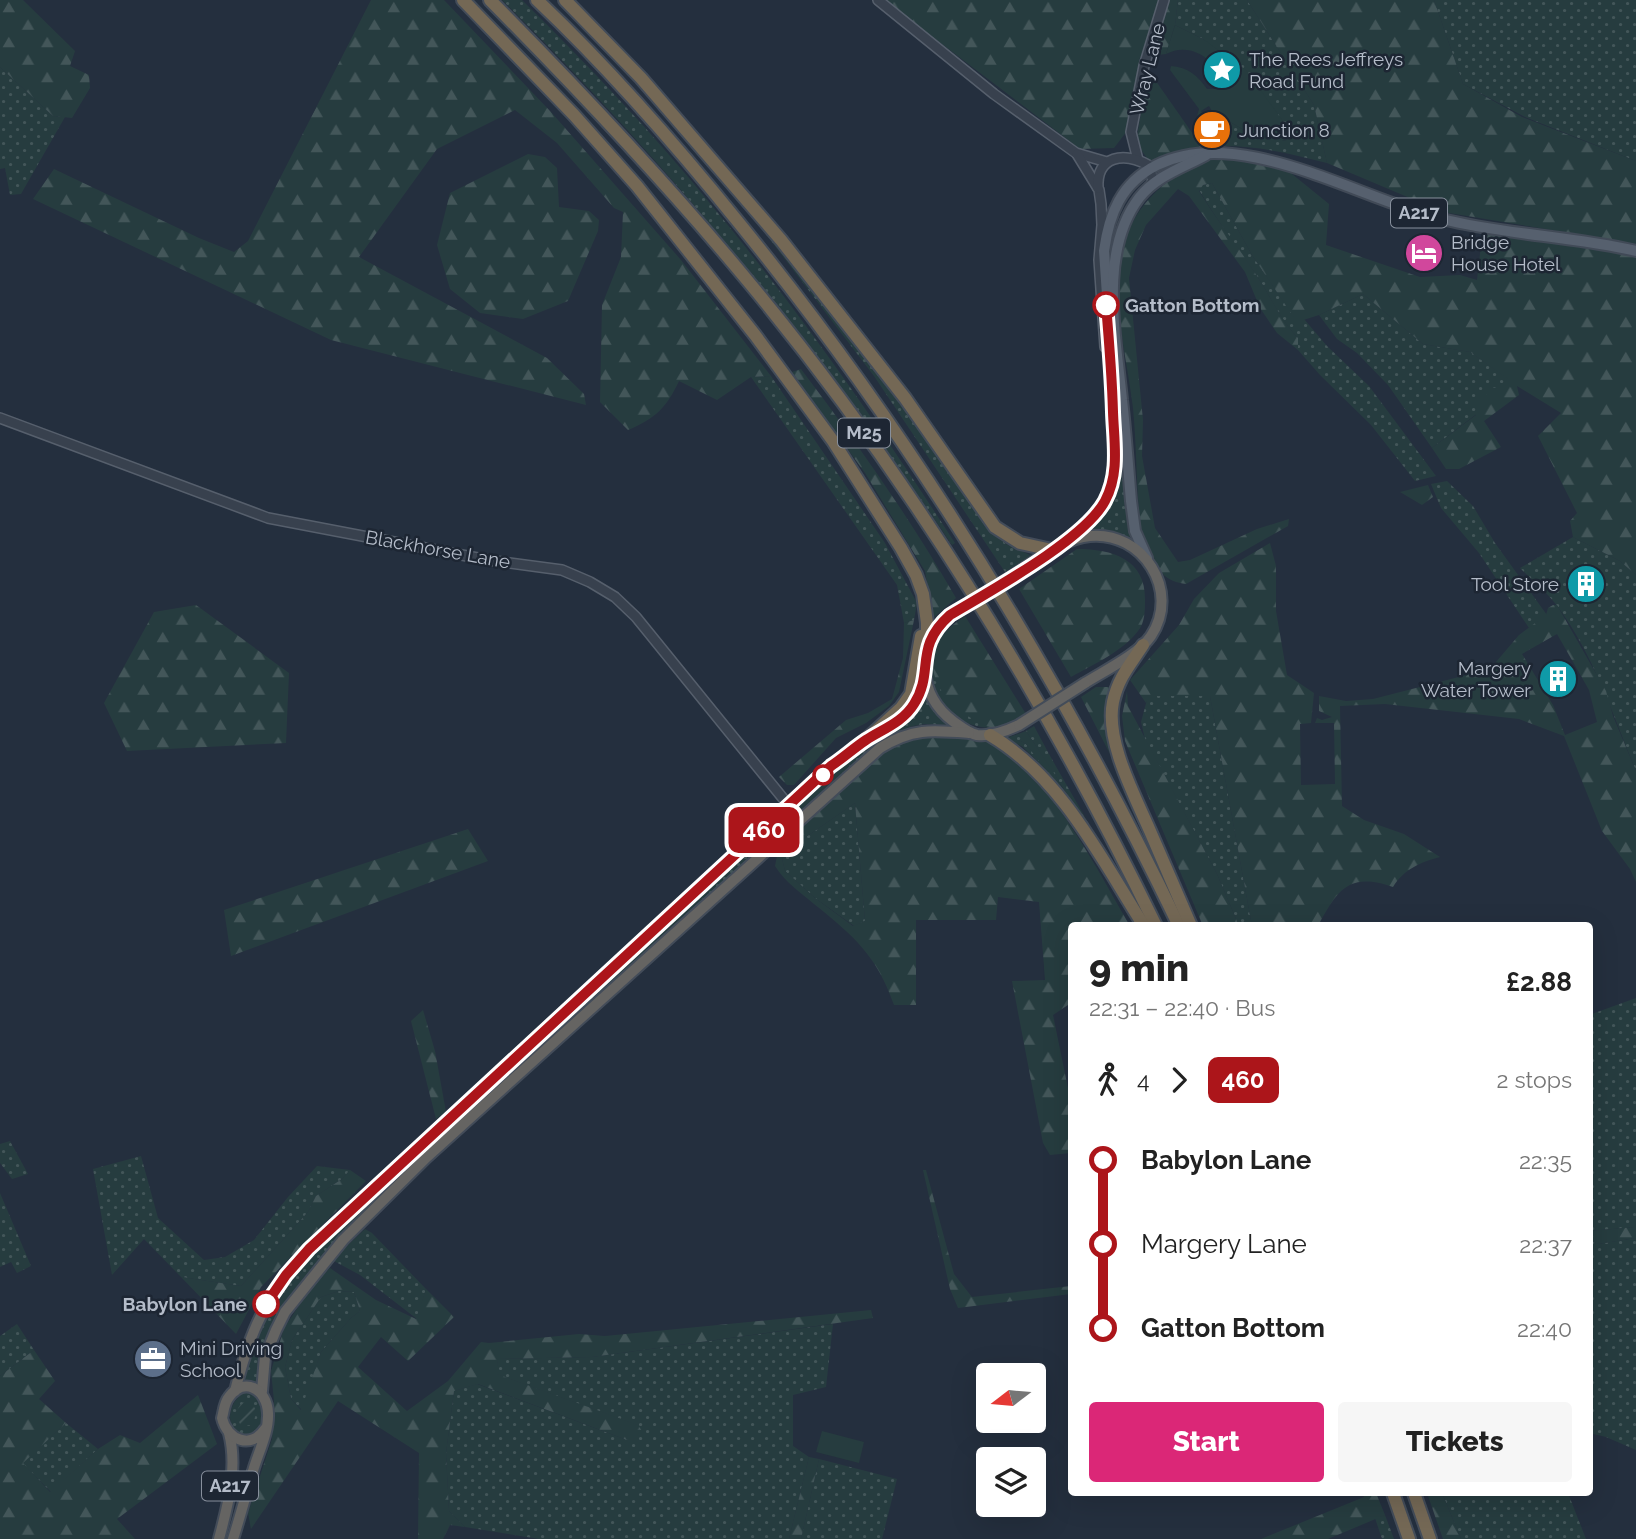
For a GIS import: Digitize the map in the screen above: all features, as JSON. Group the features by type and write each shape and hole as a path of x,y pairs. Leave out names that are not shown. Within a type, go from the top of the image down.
{"highway":[{"name":"M25","path":"463,0 574,115 637,186 764,346 833,441 901,548 923,593 927,648"},
{"name":"M25","path":"490,0 667,187 748,281 851,414 949,556 1030,687 1087,790 1154,922"},
{"name":"M25","path":"537,0 584,45 686,157 770,261 872,398 969,545 1055,688 1105,779 1177,922"},
{"name":"M25","path":"565,0 641,78 790,250 905,398 995,527 1020,543 1057,547"},
{"path":"1143,645 1018,725 990,735 969,733 942,712 930,694 924,678 927,648 940,624 1057,547 1085,536 1103,536 1122,541 1148,559 1159,581 1161,606 1155,628 1143,645 1121,676 1112,705 1113,731 1125,771 1189,922"},
{"name":"M25","path":"867,739 901,708 911,694 925,612"},
{"name":"A217","path":"219,1539 232,1478 233,1449 222,1418 227,1400 235,1391 255,1326 286,1275 309,1249 790,807 831,766 907,713 918,696 924,678"},
{"name":"A217","path":"233,1539 268,1414 262,1391 268,1350 285,1312 342,1240 427,1157 880,748 909,733 934,730 969,733"},
{"path":"990,735 1021,755 1058,796 1141,922"},
{"path":"235,1391 246,1387 262,1391"},
{"path":"229,1433 238,1440 248,1441 256,1439 265,1429"},
{"path":"1394,1496 1409,1539"},
{"path":"1415,1496 1430,1539"}],"main road":[{"name":"A217","path":"1148,559 1135,531 1131,501 1118,349 1114,272 1116,250 1126,219 1151,185 1171,171 1208,154"},
{"name":"A217","path":"1057,547 1096,513 1105,501 1112,483 1115,443 1103,265 1106,233 1122,194 1140,175 1151,168 1181,156 1243,156 1294,167 1396,206 1440,219 1483,228 1608,244 1636,251"}],"street":[{"path":"878,0 994,94 1076,153 1099,190"},
{"name":"Wray Lane","path":"1138,160 1131,139 1144,66 1164,0"},
{"name":"Wray Lane","path":"1111,160 1131,139"},
{"path":"1076,153 1111,160 1129,157 1138,160 1151,168 1151,185"},
{"path":"1111,160 1099,174 1102,215 1099,260 1113,409"},
{"name":"Blackhorse Lane","path":"0,418 268,518 488,560 562,570 590,582 615,597 636,617 790,807"}],"green space":[{"path":"0,0 23,0 75,51 70,66 89,75 90,88 72,118 53,116 0,67"},
{"path":"371,0 444,0 551,112 681,260 771,376 751,377 717,400 679,381 659,411 628,430 600,402 602,305 621,257 623,212 614,208 557,143 515,110 437,149 359,257 547,358 584,394 586,405 331,340 33,199 54,169 234,252 248,241"},
{"path":"502,0 522,0 620,101 691,180 808,329 898,456 955,543 952,545 850,400 741,261 625,127"},
{"path":"884,0 1178,0 1175,25 1166,54 1140,57 1127,131 1114,148 1080,149"},
{"path":"1178,0 1247,0 1314,105 1327,163 1265,149 1202,147 1194,133 1199,130 1204,140 1223,131 1230,122 1249,133 1286,141 1287,127 1203,39 1175,25"},
{"path":"1247,0 1434,0 1463,84 1522,117 1636,161 1636,244 1443,212 1327,163 1314,105"},
{"path":"1434,0 1636,0 1636,161 1525,117 1463,84"},
{"path":"1175,25 1203,39 1246,70 1287,127 1287,141 1249,133 1230,122 1223,131 1209,106 1197,116 1199,109 1170,70 1171,66 1192,73 1207,89 1224,89 1217,70 1203,56 1185,50 1166,54"},
{"path":"0,67 53,116 65,117 21,194 10,195 5,168 0,169"},
{"path":"1153,77 1202,147 1150,162 1136,143 1146,81"},
{"path":"528,154 545,157 557,168 559,207 589,211 599,220 598,231 568,301 523,319 480,313 450,289 437,245 450,193"},
{"path":"1208,154 1294,167 1292,174 1329,204 1326,245 1420,277 1460,275 1477,280 1483,228 1636,251 1636,575 1620,561 1573,537 1570,521 1577,513 1538,436 1561,413 1517,386 1519,395 1484,421 1501,447 1459,469 1446,469 1432,448 1476,415 1477,403 1493,388 1515,384 1470,352 1423,344 1363,294 1319,315 1297,322 1252,255 1212,183 1203,185 1199,191 1298,338 1298,350 1277,333 1260,308 1245,272 1189,196 1178,189 1146,225 1135,250 1129,278 1143,420 1142,456 1155,528 1178,562 1190,560 1257,529 1289,519 1288,526 1186,584 1173,581 1164,575 1155,565 1141,530 1133,408 1119,306 1120,265 1130,229 1146,202 1168,181"},
{"path":"726,182 860,351 987,526 1006,544 1032,556 1005,572 874,376"},
{"path":"1212,183 1252,255 1297,321 1304,319 1327,346 1369,386 1436,476 1415,481 1371,425 1298,350 1298,338 1285,323 1199,190 1203,185"},
{"path":"1363,294 1423,344 1470,352 1516,384 1432,448 1388,385 1357,353 1337,339 1319,315"},
{"path":"801,369 882,481 956,598 933,618 925,571 865,473 792,372"},
{"path":"771,376 885,543 917,603 914,620 904,623 897,585 751,377"},
{"path":"1123,459 1131,536 1129,539 1116,532 1086,529 1111,499 1120,460"},
{"path":"1447,481 1473,506 1495,543 1547,615 1529,628 1479,553 1441,508 1431,484"},
{"path":"1428,485 1433,497 1422,505 1400,492"},
{"path":"1573,537 1620,561 1636,575 1636,771 1602,686 1582,645 1554,602 1520,568"},
{"path":"1270,543 1276,566 1276,611 1287,675 1314,693 1311,723 1300,724 1301,785 1335,784 1334,723 1315,723 1317,718 1322,720 1332,717 1319,711 1319,696 1346,701 1373,699 1490,669 1519,635 1546,615 1548,608 1557,605 1606,691 1613,716 1636,771 1636,882 1630,869 1602,831 1564,736 1519,719 1385,704 1340,706 1342,806 1364,820 1404,834 1440,857 1414,867 1402,875 1393,887 1366,882 1346,887 1332,902 1320,922 1251,922 1210,696 1149,696 1146,703 1130,680 1179,625 1194,599 1219,573","holes":["1557,634 1589,690 1597,722 1565,735 1553,705 1522,654"]},
{"path":"1077,549 1103,551 1125,559 1140,575 1144,586 1145,608 1142,624 1124,645 1071,677 1019,589"},
{"path":"196,605 289,673 286,743 127,751 104,703 154,612"},
{"path":"965,616 1026,714 1009,724 990,727 978,722 949,702 937,683 933,663 938,642"},
{"path":"914,620 899,692 889,706 866,723 836,738 794,785 787,785 779,777 846,720 868,713 892,699 903,658 904,623"},
{"path":"936,645 934,668 1010,724 987,728 976,726 964,722 945,708 932,684 931,669"},
{"path":"1096,687 1110,687 1106,717 1110,754 1081,697"},
{"path":"1127,691 1128,706 1217,874 1237,922 1201,922 1125,741 1122,716"},
{"path":"924,692 930,705 948,725 925,724 904,729 868,751 469,1112 351,1224 304,1278 265,1343 259,1364 258,1384 243,1382 256,1339 273,1304 295,1272 326,1239 832,772 909,717"},
{"path":"1148,696 1210,696 1251,922 1237,922 1217,874 1145,739 1141,722"},
{"path":"1034,726 1052,760 1110,861 1026,731"},
{"path":"1026,731 1069,800 1021,741 1021,733"},
{"path":"1021,733 1021,741 1050,774 1023,747 1006,738"},
{"path":"917,736 958,736 991,743 1011,755 1031,773 1069,824 1128,922 1068,922 1068,1005 1053,1015 1068,1088 1068,1153 1050,1155 1043,1143 1012,981 1045,980 1039,902 998,897 996,920 916,920 916,1005 894,1005 880,973 863,948 788,882 775,866 779,846 883,751","holes":["855,803 865,921 853,926 815,898 785,871 782,859 790,848"]},
{"path":"855,803 865,921 854,926 815,898 785,871 782,859 790,848"},
{"path":"468,829 488,861 231,956 224,910"},
{"path":"1636,998 1636,1227 1593,1231 1593,1014"},
{"path":"423,1010 435,1051 446,1112 436,1119 411,1021"},
{"path":"10,1141 28,1174 12,1179 0,1163 0,1144"},
{"path":"141,1156 158,1218 204,1260 225,1257 254,1240 317,1166 350,1170 342,1179 316,1196 308,1212 241,1286 181,1277 144,1239 112,1275 93,1169"},
{"path":"350,1170 366,1181 261,1287 236,1334 181,1277 241,1286 308,1212 316,1196 342,1179"},
{"path":"923,1170 926,1170 954,1274 972,1297 1068,1286 1068,1294 958,1308 950,1289"},
{"path":"0,1193 31,1266 17,1273 11,1262 0,1267"},
{"path":"1636,1227 1636,1238 1598,1244 1593,1241 1593,1231"},
{"path":"365,1229 426,1289 417,1319 360,1275 332,1260"},
{"path":"1636,1238 1636,1450 1593,1434 1593,1241 1598,1244"},
{"path":"330,1268 376,1300 416,1319 426,1289 454,1317 408,1361 381,1337 358,1367 407,1411 448,1381 481,1342 579,1334 605,1336 871,1310 873,1318 592,1357 498,1359 497,1374 638,1425 644,1434 627,1440 478,1384 454,1391 446,1453 449,1511 465,1527 450,1525 443,1539 418,1539 419,1453 338,1401 251,1529 248,1513 272,1439 274,1401 271,1371 284,1328 311,1288","holes":["339,1291 354,1292 360,1311 321,1352 301,1410 291,1399 285,1367 292,1340 321,1297"]},
{"path":"339,1291 354,1292 360,1311 321,1352 302,1410 291,1399 285,1367 292,1340 321,1297"},
{"path":"17,1324 34,1350 0,1376 0,1336"},
{"path":"833,1324 826,1387 793,1395 793,1446 809,1457 789,1539 539,1539 465,1527 449,1511 446,1453 454,1391 477,1384 627,1440 637,1425 496,1374 498,1359 592,1357"},
{"path":"34,1350 55,1381 39,1399 66,1423 23,1463 50,1492 98,1449 120,1435 140,1443 198,1395 217,1444 117,1519 135,1539 0,1539 0,1376"},
{"path":"245,1391 253,1392 262,1400 263,1416 257,1432 245,1435 235,1433 230,1415 236,1400"},
{"path":"250,1400 257,1412 252,1425 241,1426 237,1417 239,1407"},
{"path":"66,1423 98,1449 51,1492 22,1463"},
{"path":"822,1431 864,1442 859,1463 816,1452"},
{"path":"809,1457 819,1459 801,1539 789,1539"},
{"path":"819,1459 897,1479 882,1539 801,1539"},
{"path":"1377,1496 1385,1515 1328,1539 1261,1539 1364,1497"},
{"path":"1428,1496 1443,1496 1461,1539 1443,1539"},
{"path":"1443,1496 1569,1496 1586,1539 1461,1539"},
{"path":"1385,1515 1394,1539 1382,1539 1375,1518"}],"bus line":[{"name":"460","path":"266,1304 286,1275 309,1249 790,807 831,766 907,713 918,696 924,678 927,648 940,624 1063,543 1096,513 1105,501 1115,468 1114,400 1106,305"}],"place":[{"name":"The Rees Jeffreys Road Fund","path":"1222,70"},
{"name":"Junction 8","path":"1212,130"},
{"name":"Bridge House Hotel","path":"1424,253"},
{"name":"Gatton Bottom","path":"1106,305"},
{"name":"Tool Store","path":"1586,584"},
{"name":"Margery Water Tower","path":"1558,679"},
{"name":"Babylon Lane","path":"266,1304"},
{"name":"Mini Driving School","path":"153,1359"}]}
